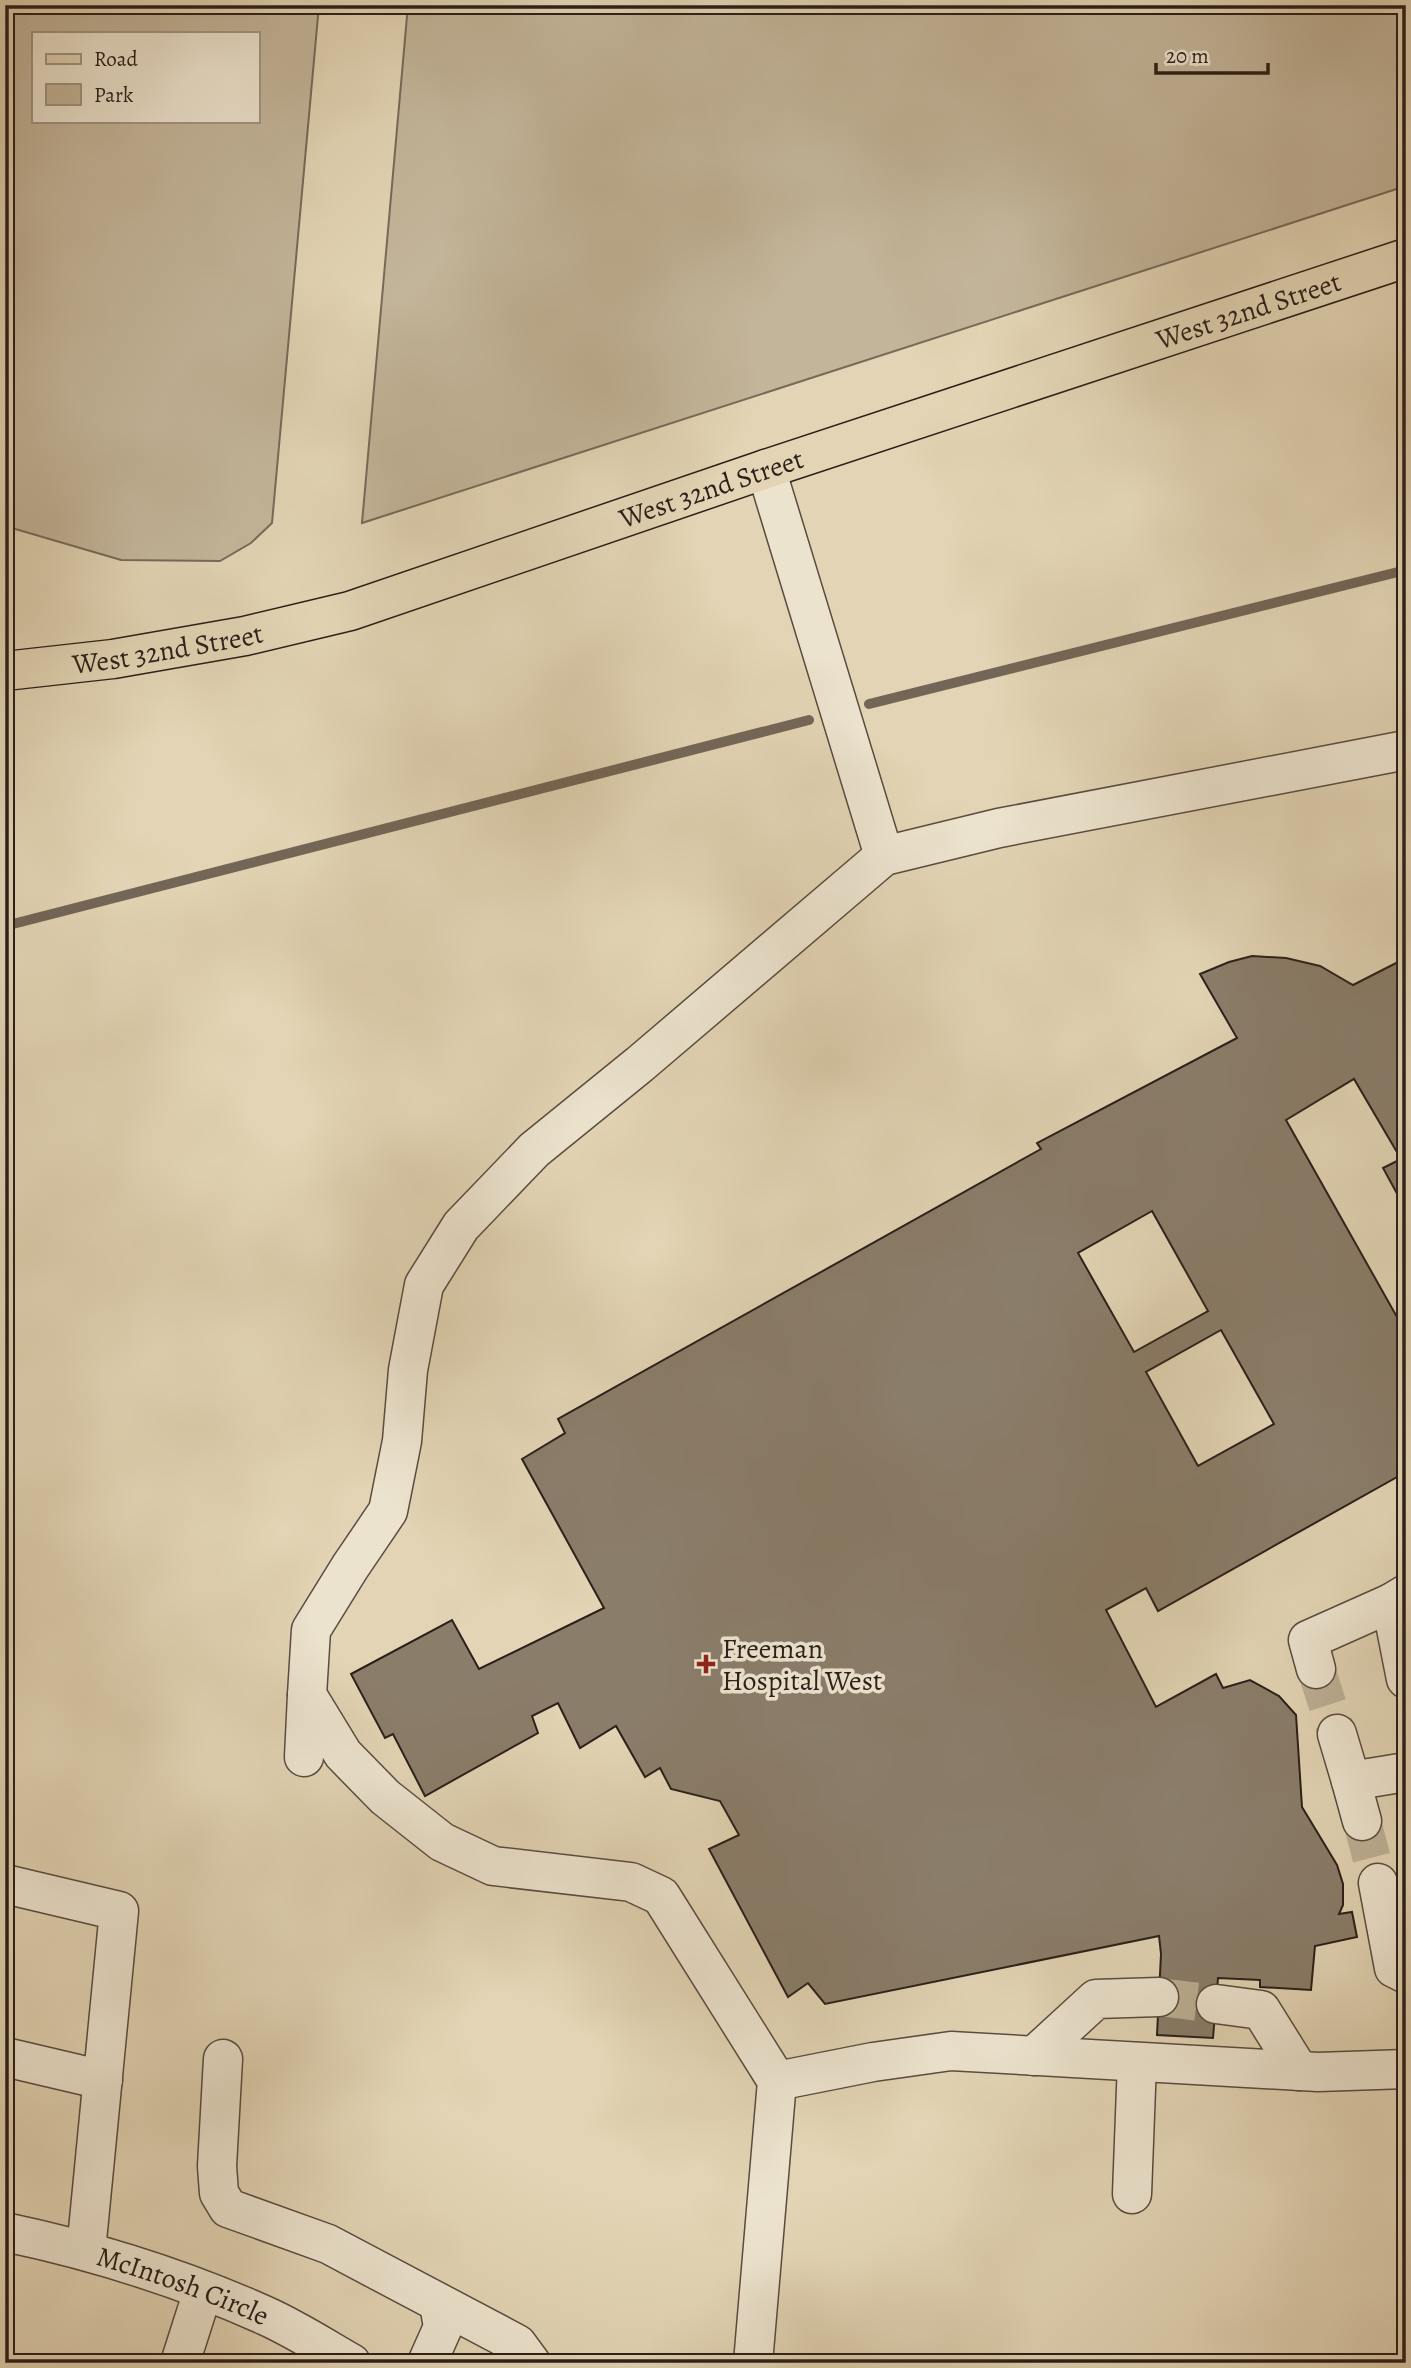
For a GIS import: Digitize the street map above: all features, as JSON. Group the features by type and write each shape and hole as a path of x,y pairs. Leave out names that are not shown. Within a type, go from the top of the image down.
{"main road":[{"name":"West 32nd Street","path":"5,671 113,659 245,636 350,611 765,469 1406,258"}],"street":[{"path":"765,469 884,856"},
{"path":"304,1757 311,1630 388,1511 402,1441 408,1370 424,1285 461,1226 534,1150 640,1064 884,856 999,828 1406,750"},
{"path":"1316,1669 1308,1640 1398,1599 1406,1679"},
{"path":"307,1695 343,1754 385,1797 442,1842 493,1866 631,1882 661,1896 777,2081 753,2363"},
{"path":"1337,1734 1362,1821"},
{"path":"1351,1781 1406,1772"},
{"path":"1378,1883 1394,1968 1406,1974"},
{"path":"5,1884 119,1911 86,2251"},
{"path":"1034,2056 1096,1999 1159,1997"},
{"path":"1216,2004 1261,2010 1299,2071"},
{"path":"777,2081 873,2062 951,2051 1299,2071 1406,2069"},
{"path":"5,2057 103,2080"},
{"path":"223,2059 217,2166 219,2193 228,2208 328,2244 517,2344 531,2363"},
{"path":"1132,2194 1137,2062"},
{"name":"McIntosh Circle","path":"5,2232 154,2270 267,2316 351,2363"},
{"path":"180,2363 202,2291"},
{"path":"427,2363 443,2327 439,2304"}],"green space":[{"path":"5,5 319,5 272,523 251,543 220,561 121,560 5,526"},
{"path":"408,5 1406,5 1406,186 362,523"}],"building":[{"path":"1252,956 1286,958 1320,966 1353,985 1406,958 1406,1210 1383,1168 1401,1159 1354,1079 1286,1120 1406,1333 1406,1472 1158,1611 1146,1588 1106,1610 1156,1707 1216,1674 1223,1688 1250,1680 1279,1696 1296,1715 1302,1807 1337,1865 1343,1884 1343,1905 1339,1914 1352,1912 1357,1937 1315,1946 1311,1990 1260,1987 1260,1980 1218,1978 1213,2038 1157,2035 1161,1954 1159,1936 825,2004 808,1983 788,1997 709,1849 739,1835 720,1801 671,1789 660,1768 645,1777 616,1726 580,1748 558,1703 532,1716 538,1733 425,1796 393,1734 385,1738 351,1674 452,1620 479,1669 604,1608 522,1459 565,1433 558,1419 1041,1149 1037,1143 1237,1038 1200,974","holes":["1152,1211 1208,1311 1134,1352 1078,1253","1221,1330 1274,1424 1198,1466 1146,1372"]}],"waterway":[{"path":"869,704 1406,570"},
{"path":"5,926 809,720"}],"tunnel":[{"path":"1316,1669 1337,1734"},
{"path":"1362,1821 1378,1883"},
{"path":"1159,1997 1216,2004"}],"place":[{"name":"Freeman Hospital West","path":"706,1664"}]}
